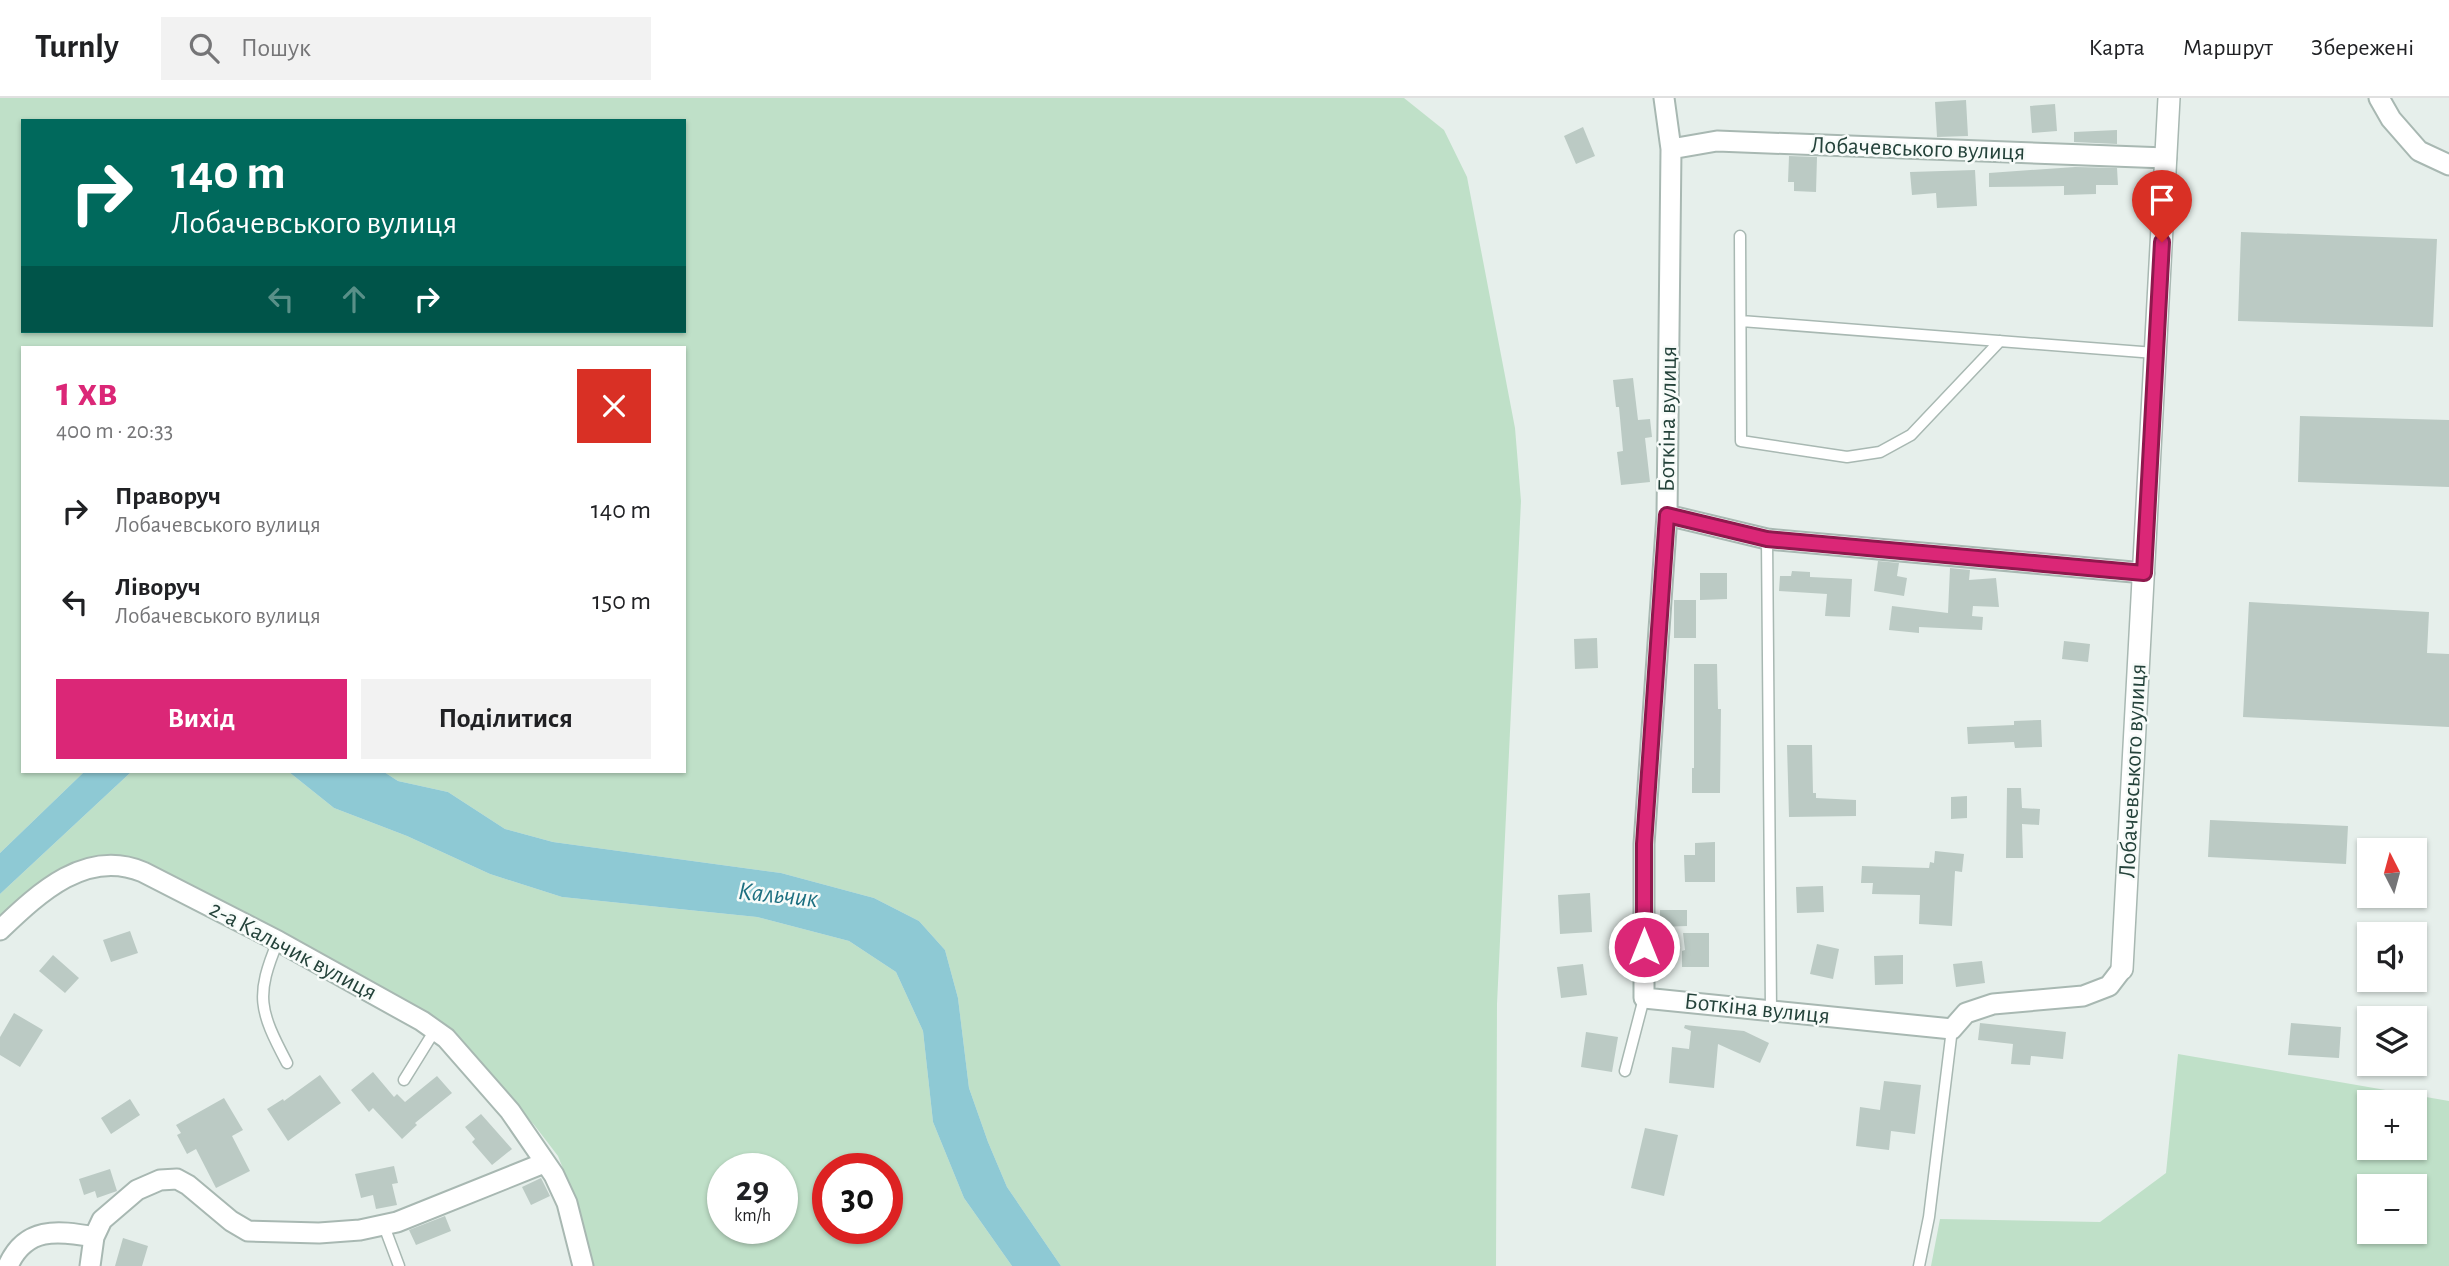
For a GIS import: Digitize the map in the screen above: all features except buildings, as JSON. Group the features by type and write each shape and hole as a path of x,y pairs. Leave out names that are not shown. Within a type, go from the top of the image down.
{"street":[{"name":"Боткіна вулиця","path":"1664,98 1671,149 1667,515 1644,844 1644,998 1952,1030"},
{"name":"Лобачевського вулиця","path":"2122,970 2169,98"},
{"path":"2379,98 2391,119 2419,151 2449,164"},
{"name":"Лобачевського вулиця","path":"1671,149 1717,141 2166,158"},
{"path":"1667,515 1767,539 2144,573"},
{"name":"2-а Кальчик вулиця","path":"0,930 19,912 64,879 87,868 108,864 122,865 143,872 278,940 435,1029 460,1053 510,1111 554,1175 567,1203 583,1266"},
{"path":"1952,1030 1966,1013 1993,1004 2083,996 2109,986 2122,970"},
{"path":"90,1266 94,1237 102,1220 126,1198 150,1183 167,1179 177,1179 188,1185 231,1221 248,1231 318,1233 384,1226 544,1163"},
{"path":"8,1266 20,1246 38,1236 63,1232 94,1237"}],"lane":[{"path":"1740,236 1741,441 1847,457 1880,452 1911,435 2000,341"},
{"path":"1741,321 2155,353"},
{"path":"1767,539 1771,1011"},
{"path":"278,940 265,977 262,1005 266,1021 287,1063"},
{"path":"1625,1070 1644,998"},
{"path":"404,1080 435,1029"},
{"path":"1919,1266 1928,1217 1952,1030"},
{"path":"384,1226 399,1266"}],"green space":[{"path":"0,98 1404,98 1444,130 1467,177 1515,428 1521,501 1497,1004 1496,1266 1061,1266 1007,1187 988,1142 969,1088 958,998 945,950 919,921 874,898 781,873 553,842 505,829 448,792 398,781 386,773 686,773 686,346 21,346 21,773 83,773 0,853"},
{"path":"130,773 290,773 334,808 407,836 490,874 562,897 757,917 849,941 896,972 923,1031 933,1122 964,1198 1012,1266 593,1266 576,1201 558,1156 535,1126 441,1023 145,862 119,857 0,922 0,894"},
{"path":"2178,1054 2386,1090 2357,1090 2357,1160 2427,1160 2427,1097 2449,1101 2449,1266 1931,1266 1940,1219 2100,1222 2166,1173"}],"water":[{"path":"83,773 130,773 0,894 0,853"},
{"name":"Кальчик","path":"290,773 386,773 398,781 448,792 505,829 553,842 781,873 874,898 919,921 945,950 958,998 969,1088 988,1142 1007,1187 1061,1266 1012,1266 964,1198 933,1122 923,1031 896,972 849,941 757,917 562,897 490,874 407,836 334,808"}],"route":[{"path":"1644,947 1644,844 1667,515 1767,539 2144,573 2162,242"}]}
